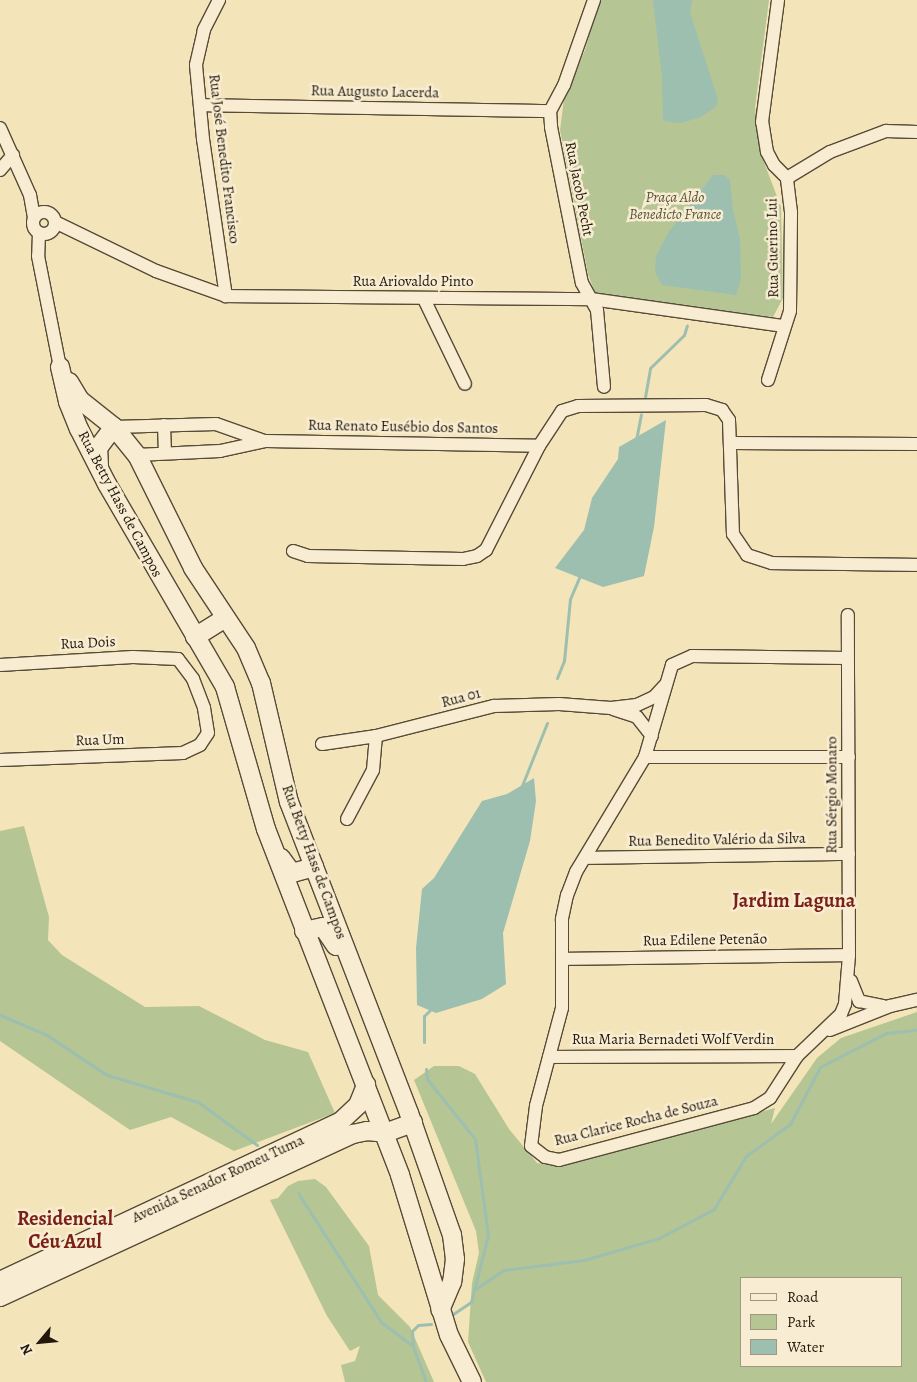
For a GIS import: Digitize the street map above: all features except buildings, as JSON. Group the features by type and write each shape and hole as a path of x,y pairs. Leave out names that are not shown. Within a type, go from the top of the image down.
{"street":[{"name":"Rua José Benedito Francisco","path":"219,0 204,30 196,65 226,296"},
{"path":"550,111 564,85 594,0"},
{"name":"Rua Guerino Lui","path":"768,380 790,311 792,259 787,178 774,165 767,152 762,122 778,0"},
{"name":"Rua Augusto Lacerda","path":"200,105 550,111"},
{"name":"Rua Jacob Pecht","path":"550,111 551,127 582,283 597,310 604,387"},
{"path":"0,128 30,195 34,218 33,225 39,233 49,233 52,218"},
{"path":"787,178 830,152 886,131 917,132"},
{"path":"0,170 13,155"},
{"path":"30,195 52,218"},
{"path":"34,218 42,212 52,218"},
{"name":"Rua Ariovaldo Pinto","path":"52,218 156,272 226,296 591,299 784,326"},
{"name":"Rua Betty Hass de Campos","path":"39,233 38,256 68,402 99,469 225,687 266,828 304,931 385,1133 420,1231 440,1310 472,1382"},
{"path":"424,299 465,384"},
{"name":"Rua Betty Hass de Campos","path":"60,366 80,400 114,427 137,454 193,568 246,648 261,683 289,802 413,1123 452,1235 455,1259 452,1282 440,1310"},
{"path":"293,551 308,556 463,559 477,556 486,550 539,446 562,411 578,406 714,407 726,414 732,443 733,534 747,556 772,563 917,565"},
{"name":"Rua Renato Eusébio dos Santos","path":"114,427 216,424 266,441"},
{"path":"164,425 165,453"},
{"path":"99,469 98,448 114,427"},
{"name":"Rua Renato Eusébio dos Santos","path":"137,454 220,450 266,441 539,446"},
{"path":"732,443 917,444"},
{"name":"Rua Sérgio Monaro","path":"848,615 849,974"},
{"path":"195,638 225,618"},
{"name":"Rua Clarice Rocha de Souza","path":"847,658 692,656 677,661 670,668 645,757 585,858 567,895 562,919 562,1008 536,1106 530,1146 545,1157 559,1160 754,1108 770,1098 797,1056 841,1014 849,974"},
{"name":"Rua Dois","path":"0,665 133,657 178,659 193,679 204,708 208,732 200,745"},
{"name":"Rua 01","path":"322,744 376,736 494,706 559,704 611,708 646,702 666,683"},
{"name":"Rua 01","path":"611,708 637,717 652,736"},
{"path":"347,819 373,770 376,736"},
{"name":"Rua Um","path":"0,760 182,753 200,745"},
{"path":"645,757 848,757"},
{"path":"266,828 288,871 314,867"},
{"name":"Rua Benedito Valério da Silva","path":"585,858 849,854"},
{"path":"304,931 317,926 328,930 361,992"},
{"name":"Rua Edilene Petenão","path":"562,958 849,955"},
{"name":"Rua Clarice Rocha de Souza","path":"849,974 859,1002 890,1006"},
{"name":"Rua Clarice Rocha de Souza","path":"816,1037 890,1006 917,1000"},
{"name":"Rua Maria Bernadeti Wolf Verdin","path":"549,1057 797,1056"},
{"name":"Avenida Senador Romeu Tuma","path":"0,1281 340,1122 358,1105 366,1085"},
{"path":"385,1133 413,1123"},
{"name":"Avenida Senador Romeu Tuma","path":"0,1297 353,1134 367,1131 385,1133"}],"green space":[{"name":"Praça Aldo Benedicto France","path":"599,0 769,0 755,108 762,157 781,207 783,298 773,317 597,298 588,274 560,130 564,99 585,50"},
{"path":"24,826 49,917 48,940 62,955 145,1007 199,1006 265,1040 308,1052 335,1113 234,1151 171,1117 130,1130 0,1041 0,831"},
{"path":"917,1012 917,1382 486,1382 468,1342 472,1283 479,1253 476,1231 414,1080 434,1066 459,1066 475,1074 509,1129 537,1163 559,1167 775,1108 771,1124 817,1058 841,1038"},
{"path":"315,1179 326,1187 369,1246 378,1295 410,1327 434,1382 345,1382 341,1365 355,1361 360,1346 350,1351 327,1316 270,1200 278,1198 288,1186 298,1181"}],"water":[{"path":"653,0 692,0 690,13 718,99 716,107 699,118 680,123 663,121 662,78"},
{"path":"713,175 725,175 730,180 733,210 740,239 741,279 736,295 662,285 655,272 656,256 668,233"},
{"path":"666,420 654,527 644,576 603,587 555,568 584,530 592,498 618,459 619,447"},
{"path":"534,778 536,801 530,841 503,933 506,984 482,999 436,1013 417,1005 416,948 422,889 434,878 482,801 507,794"}],"waterway":[{"path":"645,397 650,368 684,335 687,325"},
{"path":"636,440 641,414"},
{"path":"557,678 564,661 570,599 580,575"},
{"path":"521,788 547,723"},
{"path":"424,1042 424,1016 432,1008"},
{"path":"0,1015 47,1035 107,1075 198,1102 257,1145"},
{"path":"474,1290 504,1270 584,1260 659,1238 714,1209 746,1156 790,1124 820,1067 886,1033 917,1030"},
{"path":"426,1069 427,1079 475,1139 488,1235 471,1302 452,1315"},
{"path":"298,1193 381,1322 413,1346"},
{"path":"426,1382 413,1346 412,1331 418,1325 431,1324"}],"district":[{"name":"Jardim Laguna","path":"794,900"},
{"name":"Residencial Céu Azul","path":"65,1230"}]}
